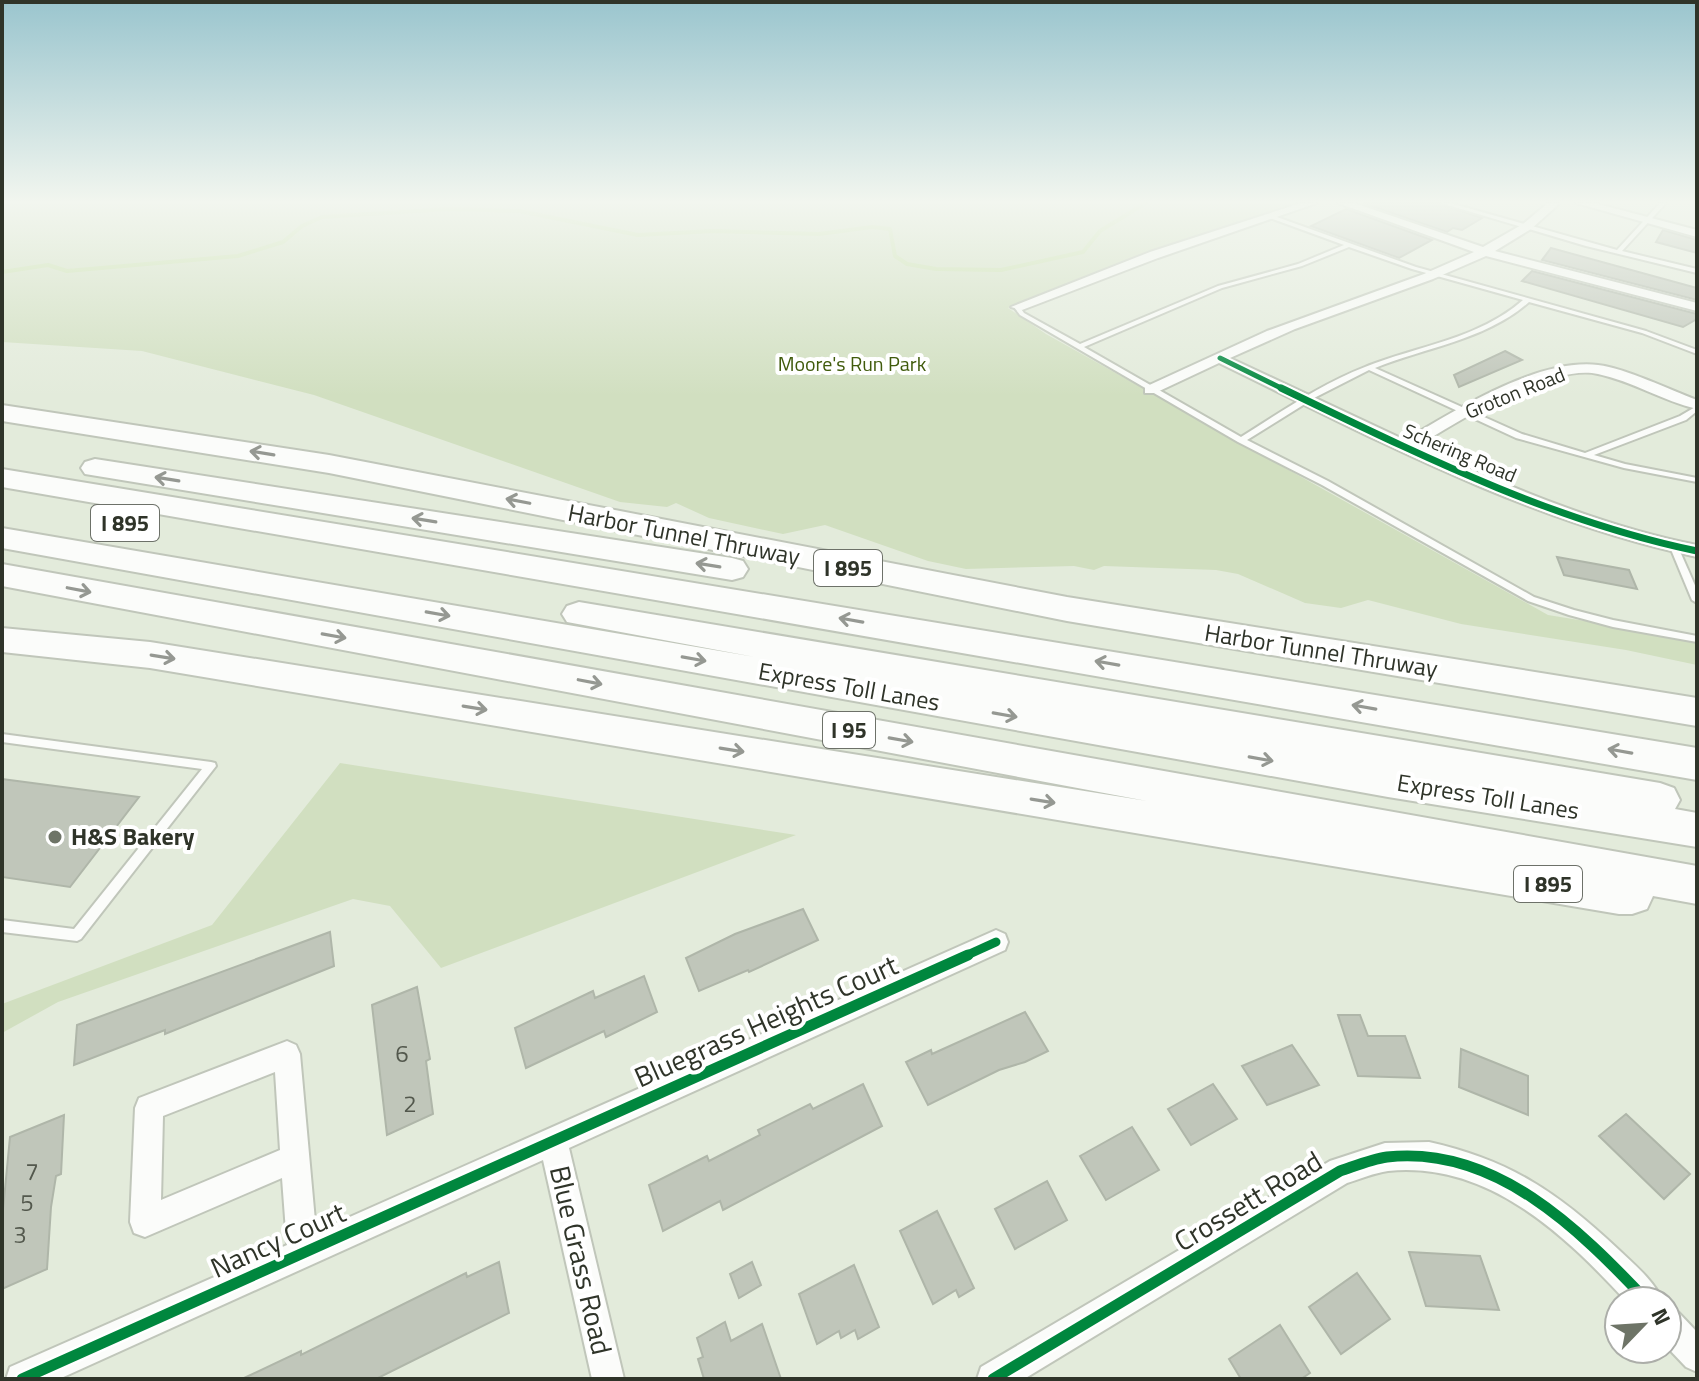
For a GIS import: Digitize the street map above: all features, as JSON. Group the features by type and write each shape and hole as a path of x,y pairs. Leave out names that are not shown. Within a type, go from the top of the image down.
{"highway":[{"name":"Harbor Tunnel Thruway","path":"2,413 329,464 1067,609 1697,712"},
{"path":"2,453 831,584 1697,727"},
{"path":"2,478 1697,764"},
{"name":"Express Toll Lanes","path":"2,502 243,550 1697,806"},
{"name":"Express Toll Lanes","path":"2,517 243,550 1697,787"},
{"name":"Express Toll Lanes","path":"2,538 1327,771 1697,830"},
{"name":"I 95","path":"2,575 1697,885"},
{"name":"I 895","path":"2,640 150,655 1619,895 1697,895"}],"street":[{"path":"1017,307 1120,267"},
{"path":"1150,390 1291,326 1390,293 1448,267"},
{"path":"1545,267 1697,307"},
{"name":"Schering Road","path":"1220,358 1404,448 1578,520 1697,551"},
{"name":"Groton Road","path":"1404,448 1464,412 1530,384 1587,368 1695,404"},
{"name":"Bluegrass Heights Court","path":"553,1141 996,942"},
{"name":"Nancy Court","path":"296,1158 145,1222 149,1108 287,1054 296,1158 303,1253"},
{"name":"Nancy Court","path":"22,1379 553,1141"},
{"name":"Blue Grass Road","path":"553,1141 608,1379"},
{"name":"Crossett Road","path":"993,1379 1340,1171 1360,1162 1399,1155 1441,1158 1476,1167 1511,1183 1577,1228 1632,1285"},
{"path":"1683,1341 1697,1356"}],"lane":[{"path":"1079,347 1192,298 1292,267"},
{"path":"1419,267 1644,332 1697,352"},
{"path":"1241,440 1368,367 1476,330 1515,310 1527,300"},
{"path":"1017,307 1022,314 1150,390 1325,483 1531,599 1575,616 1697,639"},
{"path":"1368,367 1519,436 1697,480"},
{"path":"1586,455 1683,418 1695,404"},
{"path":"1674,547 1697,600"},
{"path":"2,738 211,766 77,935 2,926"}],"green space":[{"name":"Moore's Run Park","path":"2,267 1114,267 1008,308 1046,334 1548,615 1697,639 1697,665 1626,650 1461,624 1368,600 1341,608 1305,603 1238,574 1216,570 1104,566 1094,570 1074,566 966,569 928,561 825,525 783,534 709,518 676,503 667,507 620,502 314,395 142,351 2,342"},
{"path":"340,763 796,835 441,968 390,906 353,899 58,1002 2,1033 2,1004 212,925"}],"building":[{"path":"1571,267 1622,267 1697,288 1697,300"},
{"path":"1532,271 1697,314 1697,319 1683,327 1522,281"},
{"path":"1505,351 1522,360 1459,387 1454,375"},
{"path":"1557,557 1629,570 1637,589 1564,575"},
{"name":"H&S Bakery","path":"2,779 139,797 70,887 2,877"},
{"path":"803,909 818,940 699,991 686,958 735,934"},
{"path":"330,932 334,966 165,1034 165,1030 74,1065 77,1025"},
{"path":"644,976 657,1012 606,1037 604,1031 526,1068 515,1028 593,991 595,998"},
{"path":"417,987 430,1059 426,1061 433,1114 387,1135 372,1005"},
{"path":"1025,1012 1048,1051 999,1070 928,1105 906,1062 931,1050 932,1054"},
{"path":"1338,1015 1360,1015 1368,1036 1405,1036 1420,1078 1358,1076"},
{"path":"1292,1045 1319,1085 1267,1105 1242,1066"},
{"path":"1461,1049 1528,1076 1528,1115 1459,1087"},
{"path":"863,1084 882,1126 723,1210 720,1201 663,1231 649,1185 707,1156 709,1161 760,1135 758,1130 810,1104 813,1109"},
{"path":"1213,1084 1237,1119 1191,1145 1168,1109"},
{"path":"1626,1114 1690,1174 1664,1199 1599,1136"},
{"path":"64,1115 61,1174 56,1176 51,1207 47,1269 2,1289 2,1220 10,1137"},
{"path":"1132,1127 1159,1170 1106,1200 1080,1156"},
{"path":"1047,1181 1067,1220 1015,1249 995,1209"},
{"path":"937,1211 974,1288 959,1297 956,1290 933,1304 900,1231"},
{"path":"1409,1252 1480,1256 1499,1310 1426,1306"},
{"path":"499,1262 509,1313 376,1379 242,1379 301,1351 301,1355 466,1273 467,1277"},
{"path":"752,1262 761,1285 739,1298 730,1274"},
{"path":"854,1265 879,1327 858,1339 855,1330 841,1338 839,1331 817,1344 799,1294"},
{"path":"1357,1273 1390,1319 1341,1354 1309,1307"},
{"path":"725,1322 731,1341 762,1324 781,1379 704,1379 698,1359 703,1357 697,1338"},
{"path":"1280,1325 1310,1373 1301,1379 1241,1379 1229,1359"}],"waterway":[{"path":"2,272 32,267"},
{"path":"56,267 67,271 108,267"},
{"path":"927,267 1001,270 1013,267"}],"cycle path":[{"path":"1220,358 1391,440 1520,495 1620,532 1697,551"},
{"path":"22,1379 996,942"},
{"path":"993,1379 1340,1171 1385,1157 1429,1156 1471,1165 1511,1184 1549,1208 1584,1237 1632,1285"}],"place":[{"name":"H&S Bakery","path":"55,837"}]}
